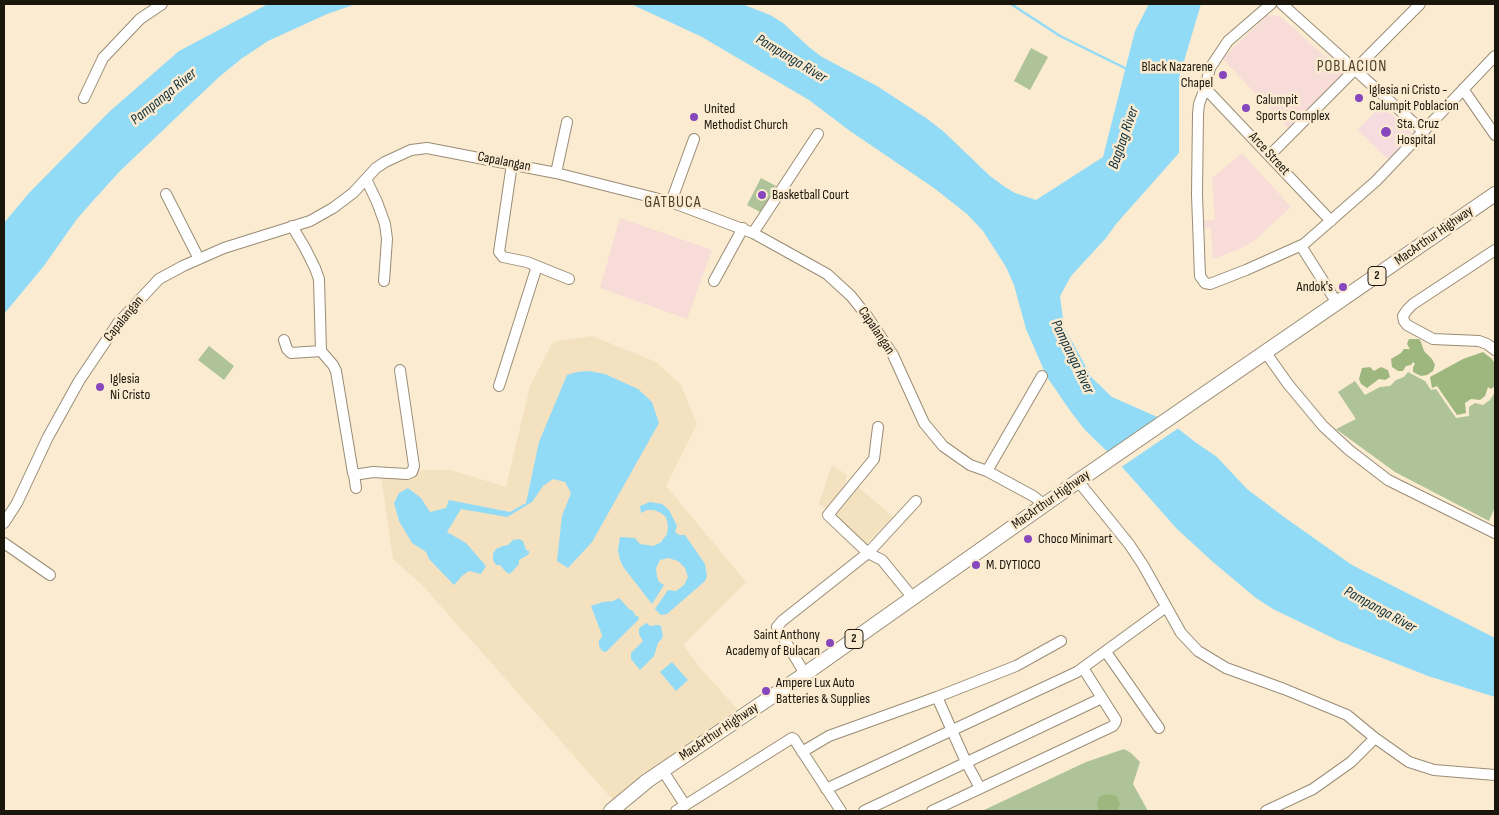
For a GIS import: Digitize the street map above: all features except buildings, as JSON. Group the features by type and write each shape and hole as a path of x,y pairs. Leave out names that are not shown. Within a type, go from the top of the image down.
{"highway":[{"name":"MacArthur Highway","path":"611,811 647,781 805,674 1078,481 1495,194"}],"street":[{"path":"84,98 103,58 140,19 162,4"},
{"path":"1271,4 1228,41 1210,68 1199,104 1197,195 1200,276 1205,283 1210,284 1301,246 1376,181 1495,56"},
{"path":"1282,4 1424,132"},
{"path":"1270,155 1420,4"},
{"name":"Arce Street","path":"1205,88 1332,221"},
{"path":"1463,89 1495,135"},
{"path":"556,173 567,122"},
{"path":"753,233 818,134"},
{"path":"671,202 694,138"},
{"name":"Capalangan","path":"4,523 17,503 48,437 79,381 118,322 159,279 199,258 310,220 332,208 353,193 376,168 385,162 411,150 428,148 556,173 671,202 743,228 827,274 851,296 867,316 892,355 924,423 943,446 970,465 987,471 1033,496 1045,505"},
{"path":"512,164 498,252 503,257 536,266 569,279"},
{"path":"366,179 385,224 387,240 384,281"},
{"path":"166,194 199,258"},
{"path":"292,226 311,260 318,279 321,351 336,371 356,488"},
{"path":"714,281 743,228"},
{"path":"1301,246 1337,303"},
{"path":"1495,250 1413,304 1403,316 1407,325 1433,339 1479,341 1495,350"},
{"path":"499,386 536,266"},
{"path":"284,340 287,349 291,353 321,351"},
{"path":"1262,355 1323,426 1349,450 1388,480 1495,533"},
{"path":"354,475 373,472 407,474 412,472 414,466 400,370"},
{"path":"987,471 1042,376"},
{"path":"878,427 874,459 828,516 868,552 882,560 913,598"},
{"path":"1078,481 1144,565 1181,633 1198,651 1226,668 1347,715 1409,762 1434,770 1495,774"},
{"path":"805,674 777,627 868,552 916,501"},
{"path":"4,543 50,575"},
{"path":"826,789 1083,668 1166,607"},
{"path":"802,752 829,736 1016,666 1060,641"},
{"path":"1106,652 1159,728"},
{"path":"932,811 1113,726 1116,720 1083,668"},
{"path":"937,697 966,762 980,788"},
{"path":"864,811 1102,698"},
{"path":"676,811 792,738 841,811"},
{"path":"1266,811 1313,789 1351,762 1375,738"},
{"path":"663,770 685,805"}],"shaded area":[{"path":"1268,15 1280,16 1344,74 1290,130 1223,59"},
{"name":"Sta. Cruz Hospital","path":"1381,105 1414,135 1389,160 1358,130"},
{"path":"1242,153 1291,207 1255,240 1244,247 1213,259 1211,228 1202,228 1202,220 1215,220 1212,178"},
{"path":"620,218 712,250 687,319 600,288"},
{"path":"592,336 656,362 681,385 697,424 666,486 746,582 683,645 701,669 740,712 613,800 423,586 393,559 381,475 409,470 451,470 506,487 530,386 553,342"},
{"path":"832,465 847,475 845,484 850,486 828,511 819,504"},
{"path":"856,485 893,517 863,547 830,515"}],"green space":[{"path":"1031,48 1048,57 1030,90 1014,81"},
{"name":"Basketball Court","path":"761,178 776,186 762,213 747,205"},
{"path":"1409,339 1419,339 1424,351 1435,365 1433,371 1427,375 1421,376 1413,372 1415,364 1413,362 1411,365 1406,366 1403,371 1398,371 1392,367 1391,359 1404,349 1410,349 1407,344"},
{"path":"209,346 234,366 224,380 198,360"},
{"path":"1483,352 1495,364 1495,386 1491,389 1488,387 1485,396 1480,400 1471,399 1465,403 1466,413 1457,415 1437,386 1432,388 1430,377 1463,359"},
{"path":"1370,367 1374,371 1381,367 1388,370 1390,377 1385,380 1379,379 1367,388 1361,384 1359,379 1362,368"},
{"path":"1408,372 1425,381 1431,390 1436,389 1456,418 1469,416 1469,407 1475,403 1483,405 1490,400 1495,392 1495,507 1489,521 1395,472 1336,429 1356,419 1338,392 1355,381 1365,395 1380,387 1390,386"},
{"path":"1124,749 1140,762 1133,784 1148,811 984,810 1086,762"},
{"path":"1106,794 1117,796 1120,804 1117,811 1099,810 1097,805 1099,797"}],"water":[{"name":"Pampanga River","path":"268,4 356,4 327,14 268,41 219,77 120,171 77,219 43,267 4,314 4,223 29,193 109,112 179,51"},
{"path":"631,4 742,4 770,15 783,23 822,57 877,86 926,118 943,131 990,176 1005,187 1015,193 1036,200 1103,157 1135,31 1149,4 1201,4 1179,78 1179,153 1071,276 1060,296 1064,327 1092,378 1112,397 1171,423 1217,457 1247,489 1352,565 1495,638 1495,697 1428,676 1339,641 1273,609 1256,598 1177,529 1115,459 1085,430 1071,412 1047,377 1026,329 1014,285 1006,267 983,231 967,214 934,188 850,131 809,100 702,37"},
{"path":"589,371 605,374 638,389 652,402 659,423 592,542 568,568 557,561 562,516 571,493 565,482 553,479 543,486 532,502 507,517 461,509 447,532 466,543 486,566 481,574 469,571 454,585 429,559 426,552 412,543 399,521 394,503 399,493 408,488 421,498 430,512 446,508 449,500 510,512 526,503 539,442 567,375"},
{"path":"650,502 662,504 669,510 677,526 675,532 679,535 685,535 705,564 707,576 705,581 667,614 661,615 655,609 668,590 676,591 684,585 688,577 685,568 678,561 668,558 660,560 656,568 657,577 659,582 664,585 652,604 624,568 618,550 620,537 635,538 640,544 654,546 661,542 667,534 666,517 654,510 647,510 641,513 640,506"},
{"path":"519,539 523,541 529,554 519,560 519,564 510,574 500,565 496,565 493,560 493,554 496,549"},
{"path":"619,598 639,619 606,652 602,651 599,646 599,640 602,635 591,606"},
{"path":"647,623 650,626 661,626 663,637 658,643 654,656 640,670 631,659 631,653 643,641 639,634 639,628"},
{"path":"672,662 688,680 676,691 660,672"}],"pier":[{"path":"1172,420 1180,427 1120,468 1114,461"}],"waterway":[{"path":"1011,4 1060,36 1127,69"}],"place":[{"name":"Black Nazarene Chapel","path":"1223,75"},
{"name":"Iglesia ni Cristo - Calumpit Poblacion","path":"1359,98"},
{"name":"Calumpit Sports Complex","path":"1246,108"},
{"name":"United Methodist Church","path":"694,117"},
{"name":"Sta. Cruz Hospital","path":"1386,132"},
{"name":"Basketball Court","path":"762,195"},
{"name":"Andok's","path":"1343,287"},
{"name":"Iglesia Ni Cristo","path":"100,387"},
{"name":"Choco Minimart","path":"1028,539"},
{"name":"M. DYTIOCO","path":"976,565"},
{"name":"Saint Anthony Academy of Bulacan","path":"830,643"},
{"name":"Ampere Lux Auto Batteries & Supplies","path":"766,691"}],"district":[{"name":"POBLACION","path":"1352,67"},
{"name":"GATBUCA","path":"673,203"}],"water label":[{"name":"Bagbag River","path":"1124,138"}]}
